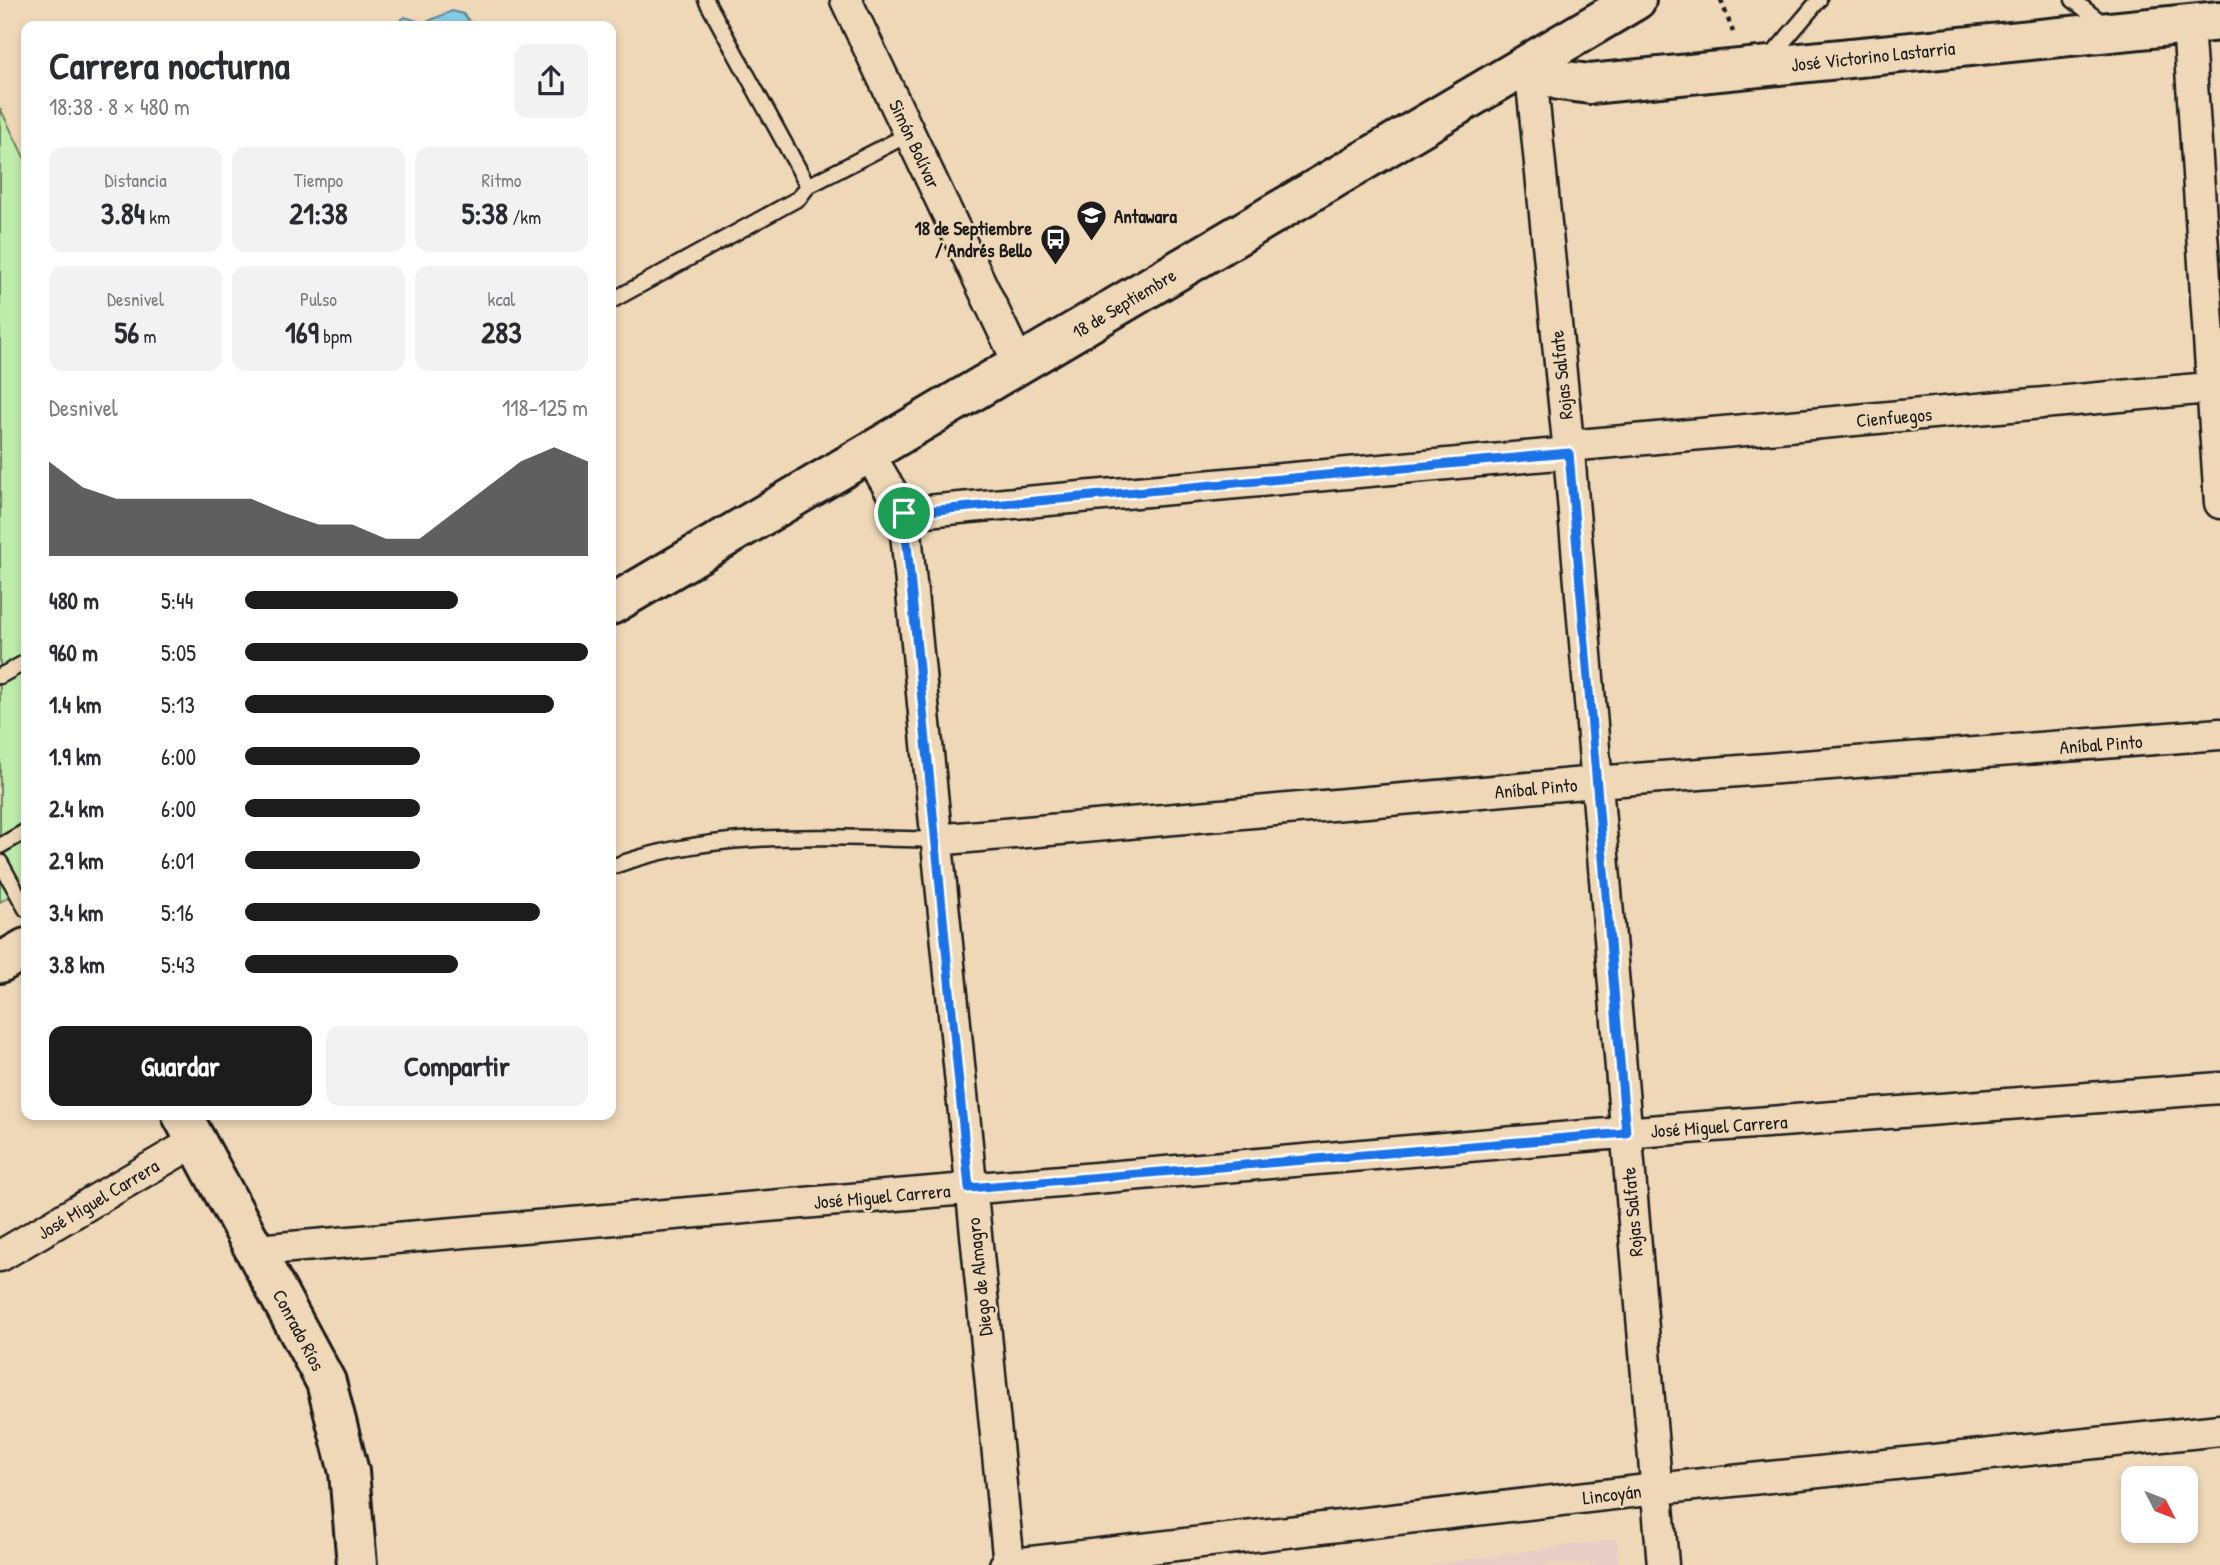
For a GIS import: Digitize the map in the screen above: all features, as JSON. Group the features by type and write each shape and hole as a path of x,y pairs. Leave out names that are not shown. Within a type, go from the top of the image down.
{"main road":[{"name":"18 de Septiembre","path":"616,602 1636,0"},
{"name":"José Victorino Lastarria","path":"1530,64 1559,80 1590,83 2113,31 2207,15"},
{"path":"0,963 21,951"},
{"name":"Conrado Ríos","path":"189,1128 309,1346 334,1408 349,1472 357,1565"}],"street":[{"name":"Simón Bolívar","path":"846,0 1019,364"},
{"path":"2207,15 2220,503"},
{"name":"Rojas Salfate","path":"1530,64 1569,450 1663,1565"},
{"name":"Cienfuegos","path":"904,513 2216,387"},
{"name":"Diego de Almagro","path":"869,454 904,513 1007,1565"},
{"name":"Aníbal Pinto","path":"935,840 1596,782 2220,734"},
{"name":"José Miguel Carrera","path":"256,1251 1626,1133 2220,1088"},
{"name":"José Miguel Carrera","path":"0,1256 189,1128"},
{"name":"Lincoyán","path":"1007,1565 1656,1489 2220,1430"}],"lane":[{"path":"706,0 808,186"},
{"path":"1761,68 1819,0"},
{"path":"2073,0 2113,31"},
{"path":"616,298 799,198 808,186 909,134"},
{"path":"0,676 21,665"},
{"path":"0,846 21,834"},
{"path":"616,865 645,854 702,844 829,837 935,840"},
{"path":"0,862 21,900"}],"shaded area":[{"path":"1617,1539 1619,1565 1427,1565"}],"green space":[{"path":"0,108 21,151 21,889 0,902"}],"water":[{"path":"452,11 463,14 469,21 429,21"},
{"path":"405,17 418,21 399,21"}],"place":[{"name":"Antawara","path":"1091,243"},
{"name":"18 de Septiembre / Andrés Bello","path":"1055,266"}],"route":[{"path":"1569,453 1626,1133 969,1188 904,513 1569,453"}]}
